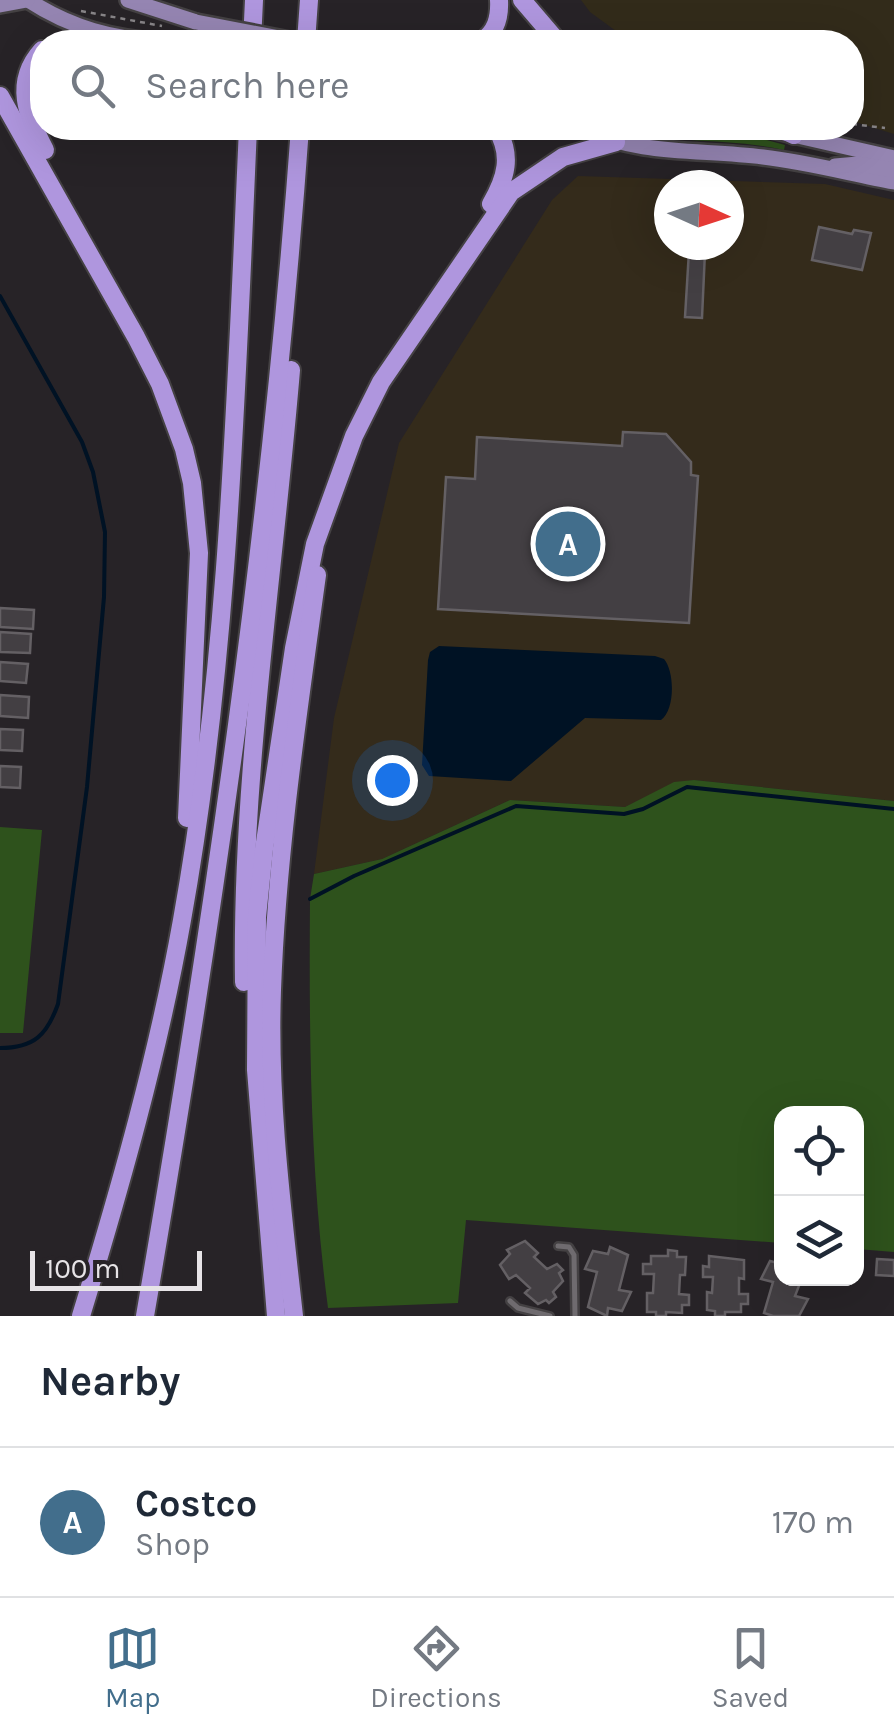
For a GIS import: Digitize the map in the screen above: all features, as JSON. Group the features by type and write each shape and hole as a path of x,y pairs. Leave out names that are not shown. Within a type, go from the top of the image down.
{"highway":[{"path":"253,30 254,0"},
{"path":"307,30 309,0"},
{"path":"493,30 500,16 499,0"},
{"path":"522,0 548,30"},
{"path":"30,64 24,80 30,118"},
{"path":"0,96 160,384"},
{"path":"42,140 132,313 188,466 199,552 182,918"},
{"path":"79,1316 145,1098 182,918 206,755 238,348 247,140"},
{"path":"146,1316 205,958 245,671 274,426 301,140"},
{"path":"272,1316 246,1040 243,884 250,766 278,524 295,322 302,140"},
{"path":"444,288 501,187 507,165 504,140"},
{"path":"272,1316 256,1070 257,917 302,593 348,451 381,382 444,288 511,192 563,157 616,142"},
{"path":"294,1316 274,1120 272,992 280,859 322,528"}],"main road":[{"path":"0,6 28,0 85,30"},
{"path":"128,0 196,22 240,30"},
{"path":"611,140 699,155 765,157 894,182"},
{"path":"822,140 894,158"},
{"path":"821,168 858,164 894,170"}],"lane":[{"path":"558,1246 569,1248 574,1255 576,1316"},
{"path":"510,1301 518,1308 550,1316"}],"path":[{"path":"68,8 176,29"},
{"path":"864,125 885,128"}],"shaded area":[{"path":"581,0 894,0 894,134 864,125 864,30 615,30"},
{"path":"578,176 654,178 654,260 744,260 744,181 825,184 894,200 894,801 694,780 674,783 625,807 510,800 382,859 314,874 334,718 399,443 552,200"}],"green space":[{"path":"699,140 766,140 785,145 784,150"},
{"path":"694,780 894,801 894,1252 864,1250 864,1106 774,1106 774,1242 466,1220 458,1303 328,1308 312,1104 310,899 314,874 382,859 510,800 625,807 674,782"},
{"path":"0,827 42,830 23,1033 0,1033"}],"water":[{"path":"439,646 655,656 668,665 672,691 669,708 661,720 585,718 511,781 429,776 422,765 428,660 430,652"}],"building":[{"path":"819,227 852,234 854,230 871,233 862,270 812,260"},
{"path":"688,260 705,260 702,318 685,317"},
{"path":"623,432 666,434 691,462 691,475 698,476 689,623 438,609 446,477 475,479 477,437 622,446"},
{"path":"0,608 34,610 33,629 0,627"},
{"path":"0,632 31,634 30,653 0,652"},
{"path":"0,662 28,664 26,683 0,681"},
{"path":"0,695 29,697 28,718 0,716"},
{"path":"0,729 23,730 22,751 0,750"},
{"path":"0,766 21,767 20,788 0,787"},
{"path":"525,1241 547,1269 557,1264 563,1270 559,1273 563,1281 549,1303 546,1300 538,1304 525,1293 530,1288 516,1275 509,1279 500,1265 510,1254 507,1250"},
{"path":"610,1247 628,1255 619,1290 631,1292 622,1311 608,1308 607,1316 588,1307 597,1272 585,1269 593,1251 608,1254"},
{"path":"668,1250 677,1251 677,1257 686,1257 679,1294 689,1295 689,1305 682,1305 682,1313 656,1316 656,1312 647,1312 647,1293 653,1293 654,1274 643,1274 643,1264 651,1264 651,1256 668,1256"},
{"path":"709,1256 744,1260 739,1294 748,1294 748,1304 741,1304 741,1312 715,1316 715,1311 707,1310 707,1292 712,1293 713,1277 703,1277 703,1266 709,1267"},
{"path":"877,1259 894,1260 894,1276 876,1275"},
{"path":"770,1261 774,1262 774,1286 799,1286 795,1296 808,1299 799,1316 764,1313 773,1282 761,1279"}],"waterway":[{"path":"0,296 82,442 93,472 105,532 104,597 87,787 58,1004 38,1038 0,1048"},
{"path":"310,899 516,806 624,814 687,787 894,809"}],"place":[{"name":"Costco","path":"568,544"}]}
